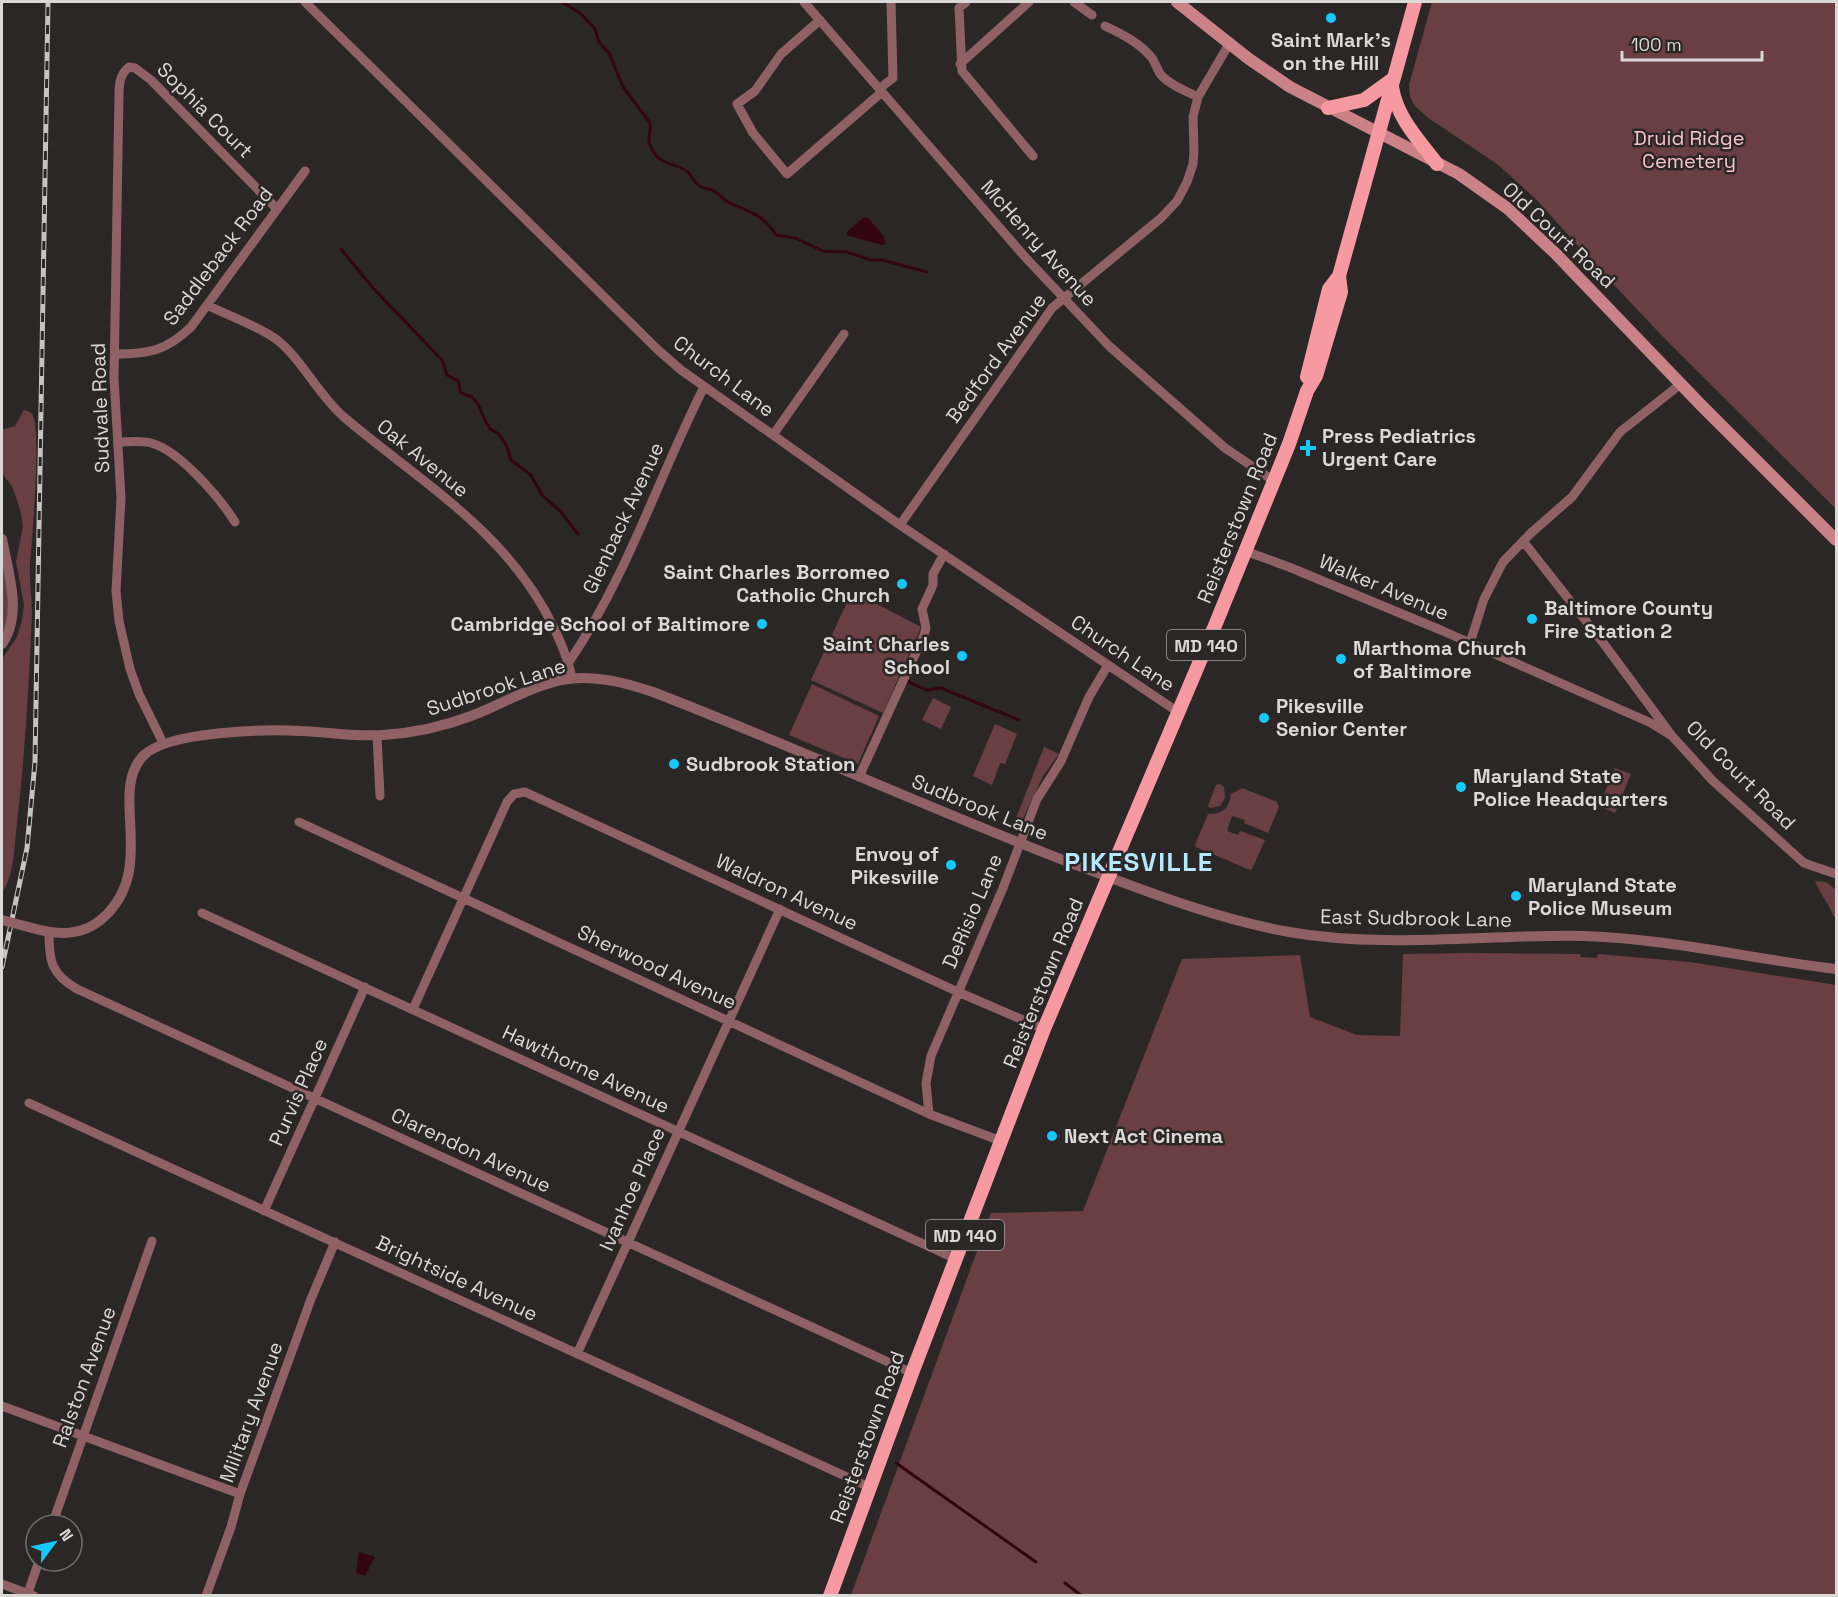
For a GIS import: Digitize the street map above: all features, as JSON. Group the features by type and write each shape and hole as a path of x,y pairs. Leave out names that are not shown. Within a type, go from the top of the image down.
{"main road":[{"name":"Old Court Road","path":"1177,2 1229,44 1290,87 1459,174 1507,208 1556,254 1723,428 1836,540"},
{"name":"Reisterstown Road","path":"830,1596 912,1373 1044,1029 1274,482 1307,392 1316,376 1341,292 1339,276 1415,2"},
{"path":"1328,108 1364,100 1393,82 1395,103 1400,113 1437,164"}],"street":[{"name":"Church Lane","path":"305,2 657,349 704,387 900,525 1178,712"},
{"name":"McHenry Avenue","path":"804,2 1062,298 1123,360 1225,448 1274,482"},
{"path":"820,20 781,54 755,91 737,104 753,133 787,174 893,78 891,2"},
{"path":"966,2 958,8 962,71 1033,156"},
{"path":"960,64 1029,2"},
{"path":"1074,2 1092,15"},
{"path":"1105,26 1126,36 1146,52 1159,73 1171,83 1198,97"},
{"name":"Bedford Avenue","path":"900,525 1036,328 1062,298 1161,219 1177,201 1191,174 1194,151 1193,117 1198,97 1229,44"},
{"name":"Sophia Court","path":"129,67 135,68 151,80 277,209"},
{"name":"Sudvale Road","path":"129,67 122,75 119,95 114,378 121,474 116,565 119,621 124,648 139,694 163,743"},
{"name":"Saddleback Road","path":"115,354 151,352 169,345 191,327 305,171"},
{"name":"Oak Avenue","path":"207,305 276,340 298,362 318,389 343,416 450,501 495,542 538,596 569,662 572,679"},
{"path":"773,435 844,334"},
{"path":"1470,643 1484,599 1496,574 1508,557 1572,497 1620,432 1682,383"},
{"name":"Glenback Avenue","path":"569,662 598,615 621,571 704,387"},
{"path":"118,442 150,443 179,458 236,522"},
{"path":"2,539 13,606 9,632 2,644"},
{"name":"Old Court Road","path":"1523,542 1672,735 1730,798 1804,863 1836,874"},
{"name":"Walker Avenue","path":"1245,551 1325,581 1470,643 1642,718 1672,735"},
{"path":"859,777 924,635 926,628 922,609 933,585 933,574 944,554"},
{"name":"DeRisio Lane","path":"929,1114 926,1096 927,1070 958,992 1003,888 1037,799 1061,761 1089,696 1108,665"},
{"name":"Sudbrook Lane","path":"2,920 49,932 69,934 91,926 108,914 123,893 131,865 130,801 134,773 144,755 163,743 213,735 271,730 376,736 436,727 471,716 534,690 572,679 615,681 652,692 1108,877"},
{"path":"376,736 380,796"},
{"name":"Waldron Avenue","path":"463,898 507,802 514,794 520,792 531,794 958,992 1044,1029"},
{"name":"Sherwood Avenue","path":"299,822 929,1114 1001,1141"},
{"name":"East Sudbrook Lane","path":"1108,877 1212,912 1266,927 1319,936 1389,939 1584,936 1623,938 1679,944 1836,969"},
{"path":"413,1009 463,898"},
{"name":"Ivanhoe Place","path":"577,1354 780,909"},
{"name":"Hawthorne Avenue","path":"202,913 956,1259"},
{"name":"Clarendon Avenue","path":"49,932 49,954 52,965 64,981 912,1373"},
{"name":"Purvis Place","path":"264,1211 364,987"},
{"name":"Brightside Avenue","path":"29,1103 869,1487"},
{"name":"Ralston Avenue","path":"56,1513 152,1241"},
{"name":"Military Avenue","path":"206,1596 231,1527 240,1494 334,1242"},
{"path":"2,1406 240,1494"},
{"path":"2,1584 31,1594 36,1573"}],"green space":[{"name":"Druid Ridge Cemetery","path":"1432,2 1836,2 1836,509 1669,343 1536,199 1497,164 1427,117 1415,106 1410,97 1409,85"},
{"path":"24,410 32,414 36,440 36,485 30,570 31,640 12,869 2,893 2,659 17,637 24,605 16,561 23,527 13,488 2,473 2,430 15,426"},
{"path":"2,563 7,589 8,617 2,633"},
{"path":"851,594 869,600 921,627 883,713 811,680"},
{"path":"812,684 879,716 858,764 789,735"},
{"path":"933,698 951,707 941,729 922,720"},
{"path":"995,724 1017,734 1005,764 1000,763 992,785 973,776"},
{"path":"1044,747 1059,754 1043,776 1019,827 1013,826"},
{"path":"1615,768 1631,774 1615,813 1599,806"},
{"path":"1220,784 1224,787 1225,798 1220,806 1210,808 1208,806 1216,785"},
{"path":"1242,788 1277,802 1279,807 1268,833 1244,823 1245,820 1232,816 1227,831 1238,835 1240,831 1265,840 1250,870 1195,845 1208,814 1221,812 1229,803 1231,794"},
{"path":"1815,881 1826,882 1836,890 1836,916 1834,917"},
{"path":"1403,954 1580,954 1581,957 1597,958 1598,954 1690,962 1836,985 1836,1595 851,1595 991,1213 1083,1211 1182,959 1300,955 1310,1017 1357,1035 1400,1036"}],"shaded area":[{"path":"864,217 868,218 884,236 886,244 882,245 846,235"},
{"path":"359,1552 375,1557 365,1576 356,1573"}],"waterway":[{"path":"562,2 580,13 595,29 599,42 609,53 623,87 650,123 649,141 658,158 687,171 699,186 716,192 728,202 760,218 776,235 795,238 823,251 847,252 871,260 882,260 927,272"},
{"path":"341,249 373,288 442,360 447,375 458,381 461,393 472,397 490,429 499,434 507,447 511,460 531,475 542,495 560,511 578,534"},
{"path":"906,681 927,690 941,688 1019,720"},
{"path":"896,1463 1036,1562"},
{"path":"1065,1583 1082,1596"}],"railway":[{"path":"2,967 27,848 35,762 48,2"}],"place":[{"name":"Saint Mark's on the Hill","path":"1331,18"},
{"name":"Press Pediatrics Urgent Care","path":"1308,448"},
{"name":"Saint Charles Borromeo Catholic Church","path":"902,584"},
{"name":"Baltimore County Fire Station 2","path":"1532,619"},
{"name":"Cambridge School of Baltimore","path":"762,624"},
{"name":"Saint Charles School","path":"962,656"},
{"name":"Marthoma Church of Baltimore","path":"1341,659"},
{"name":"Pikesville Senior Center","path":"1264,718"},
{"name":"Sudbrook Station","path":"674,764"},
{"name":"Maryland State Police Headquarters","path":"1461,787"},
{"name":"Envoy of Pikesville","path":"951,865"},
{"name":"Maryland State Police Museum","path":"1516,896"},
{"name":"Next Act Cinema","path":"1052,1136"}],"district":[{"name":"PIKESVILLE","path":"1139,862"}]}
